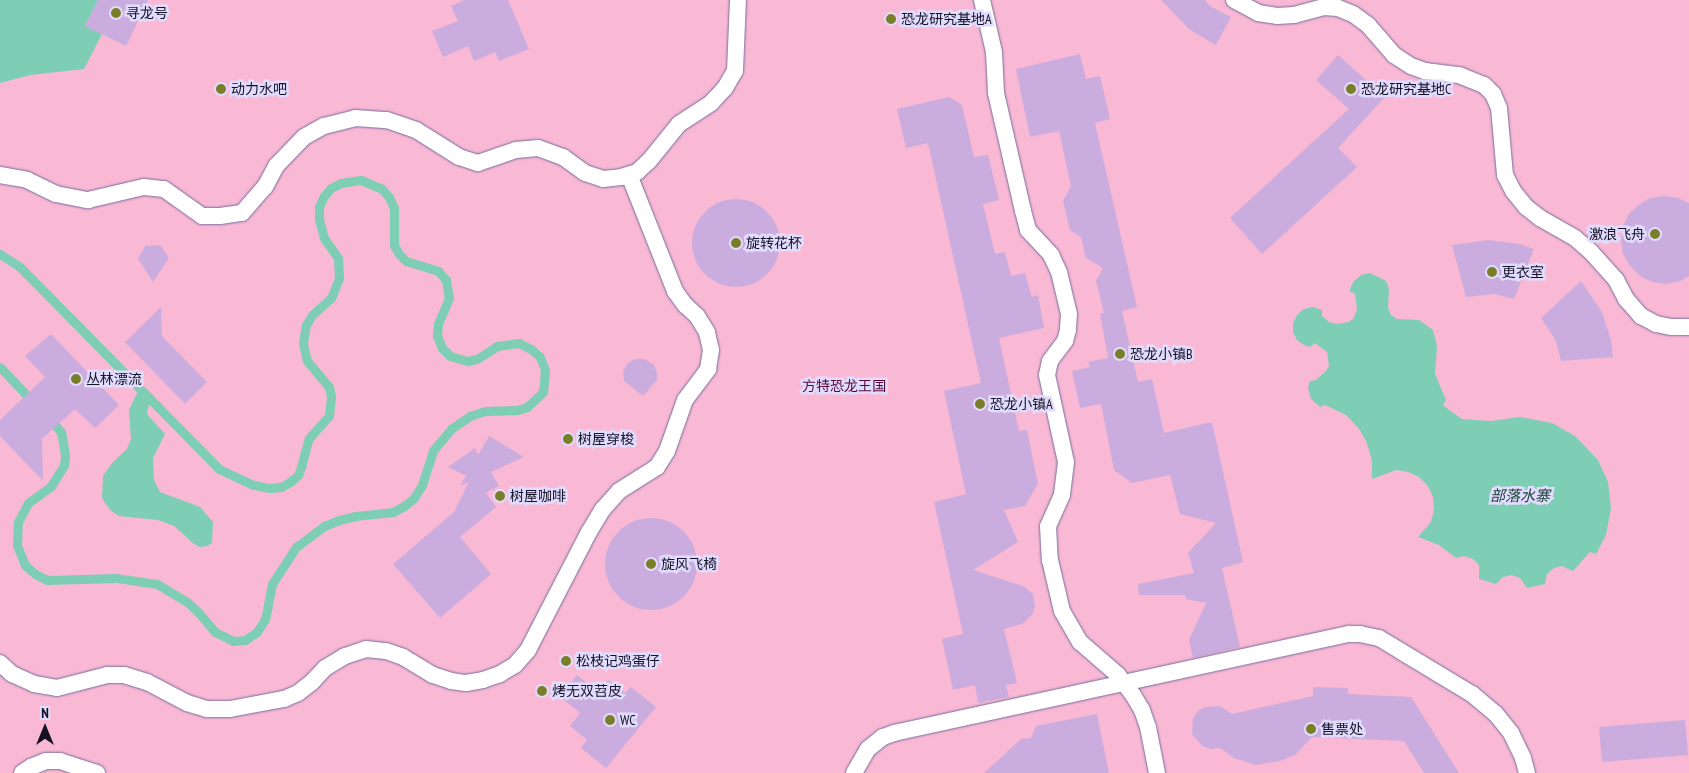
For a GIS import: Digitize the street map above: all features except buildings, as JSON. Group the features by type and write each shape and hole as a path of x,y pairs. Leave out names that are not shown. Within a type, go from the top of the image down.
{"lane":[{"path":"0,175 27,180 56,194 88,200 144,187 164,189 202,216 242,213 265,187 276,166 304,137 324,126 355,118 387,120 416,130 459,158 478,163 516,150 538,148 562,156 585,173 603,179 629,175 637,172 649,161 679,124 711,103 725,88 735,71 738,0"},
{"path":"982,0 994,52 996,93 1028,230 1051,255 1059,272 1069,314 1065,341 1050,360 1047,375 1066,462 1062,495 1048,526 1050,560 1062,611 1080,642 1118,675 1142,710 1157,773"},
{"path":"1234,0 1258,13 1277,16 1294,15 1323,7 1338,8 1353,14 1368,25 1394,55 1411,66 1425,71 1459,75 1484,85 1493,94 1499,108 1505,175 1513,191 1526,207 1540,218 1575,238 1591,252 1616,280 1626,299 1640,316 1656,324 1672,327 1689,327"},
{"path":"0,663 12,674 34,684 57,688 107,675 124,675 147,682 187,703 207,709 230,709 284,699 298,693 325,668 345,656 366,649 386,651 403,657 450,682 466,683 483,680 500,674 515,665 528,650 589,532 603,509 619,491 657,467 668,451 684,400 698,386 708,369 711,350 708,332 697,316 684,305 675,291 629,175"},
{"path":"854,773 868,748 883,737 894,733 1349,634 1360,634 1379,638 1472,694 1495,713 1511,733 1523,758 1527,773"},
{"path":"22,773 46,761 60,761 96,773"}],"green space":[{"name":"方特恐龙王国","path":"0,0 1689,0 1689,773 0,773"}],"water":[{"path":"0,0 98,0 85,26 102,34 84,69 30,75 0,83"},
{"name":"部落水寨","path":"1370,273 1386,281 1389,289 1388,308 1391,315 1397,319 1419,320 1433,330 1437,346 1435,374 1446,400 1443,405 1449,410 1462,419 1491,421 1520,417 1552,423 1575,436 1598,460 1608,482 1611,508 1606,535 1596,554 1590,552 1573,571 1562,566 1554,568 1547,574 1545,584 1527,588 1520,578 1512,575 1503,577 1496,584 1479,579 1479,565 1473,559 1464,556 1456,558 1439,545 1418,537 1431,522 1434,510 1433,497 1428,486 1419,477 1408,472 1396,470 1372,479 1372,460 1360,430 1346,415 1325,405 1320,407 1311,399 1308,387 1310,381 1316,380 1329,366 1327,352 1315,343 1310,347 1304,345 1297,340 1293,332 1293,323 1297,315 1304,309 1313,307 1322,310 1322,316 1329,322 1336,324 1349,322 1354,318 1357,309 1355,293 1350,292 1350,289 1354,281 1361,275"},
{"path":"139,389 150,400 147,414 165,434 153,458 154,480 160,492 200,507 213,522 212,543 207,546 200,547 194,544 174,526 158,520 119,516 110,510 102,498 103,476 112,463 127,449 131,439 129,410"}],"waterway":[{"path":"0,254 20,267 219,469 254,485 270,488 281,487 298,475 309,438 329,416 331,396 329,387 307,361 303,343 306,325 312,315 331,298 339,278 338,258 324,238 319,219 319,207 324,196 331,188 341,183 361,180 382,189 389,197 394,208 394,245 399,254 406,261 438,271 446,280 449,298 438,324 437,336 442,348 450,356 468,361 477,359 497,346 519,343 531,349 540,357 545,370 543,392 527,407 517,410 485,411 470,416 452,428 433,451 422,485 414,498 404,506 393,512 339,520 324,526 296,547 272,584 265,619 257,632 245,640 233,641 215,632 187,602 157,584 117,578 47,580 35,574 25,565 17,545 18,522 28,503 51,486 64,465 65,456 61,432 49,418"},
{"path":"0,367 34,403"}],"place":[{"name":"寻龙号","path":"116,13"},
{"name":"恐龙研究基地A","path":"891,19"},
{"name":"动力水吧","path":"221,89"},
{"name":"恐龙研究基地C","path":"1351,89"},
{"name":"激浪飞舟","path":"1655,234"},
{"name":"旋转花杯","path":"736,243"},
{"name":"更衣室","path":"1492,272"},
{"name":"恐龙小镇B","path":"1120,354"},
{"name":"丛林漂流","path":"76,379"},
{"name":"恐龙小镇A","path":"980,404"},
{"name":"树屋穿梭","path":"568,439"},
{"name":"树屋咖啡","path":"500,496"},
{"name":"旋风飞椅","path":"651,564"},
{"name":"松枝记鸡蛋仔","path":"566,661"},
{"name":"烤无双苕皮","path":"542,691"},
{"name":"WC","path":"610,720"},
{"name":"售票处","path":"1311,729"}]}
